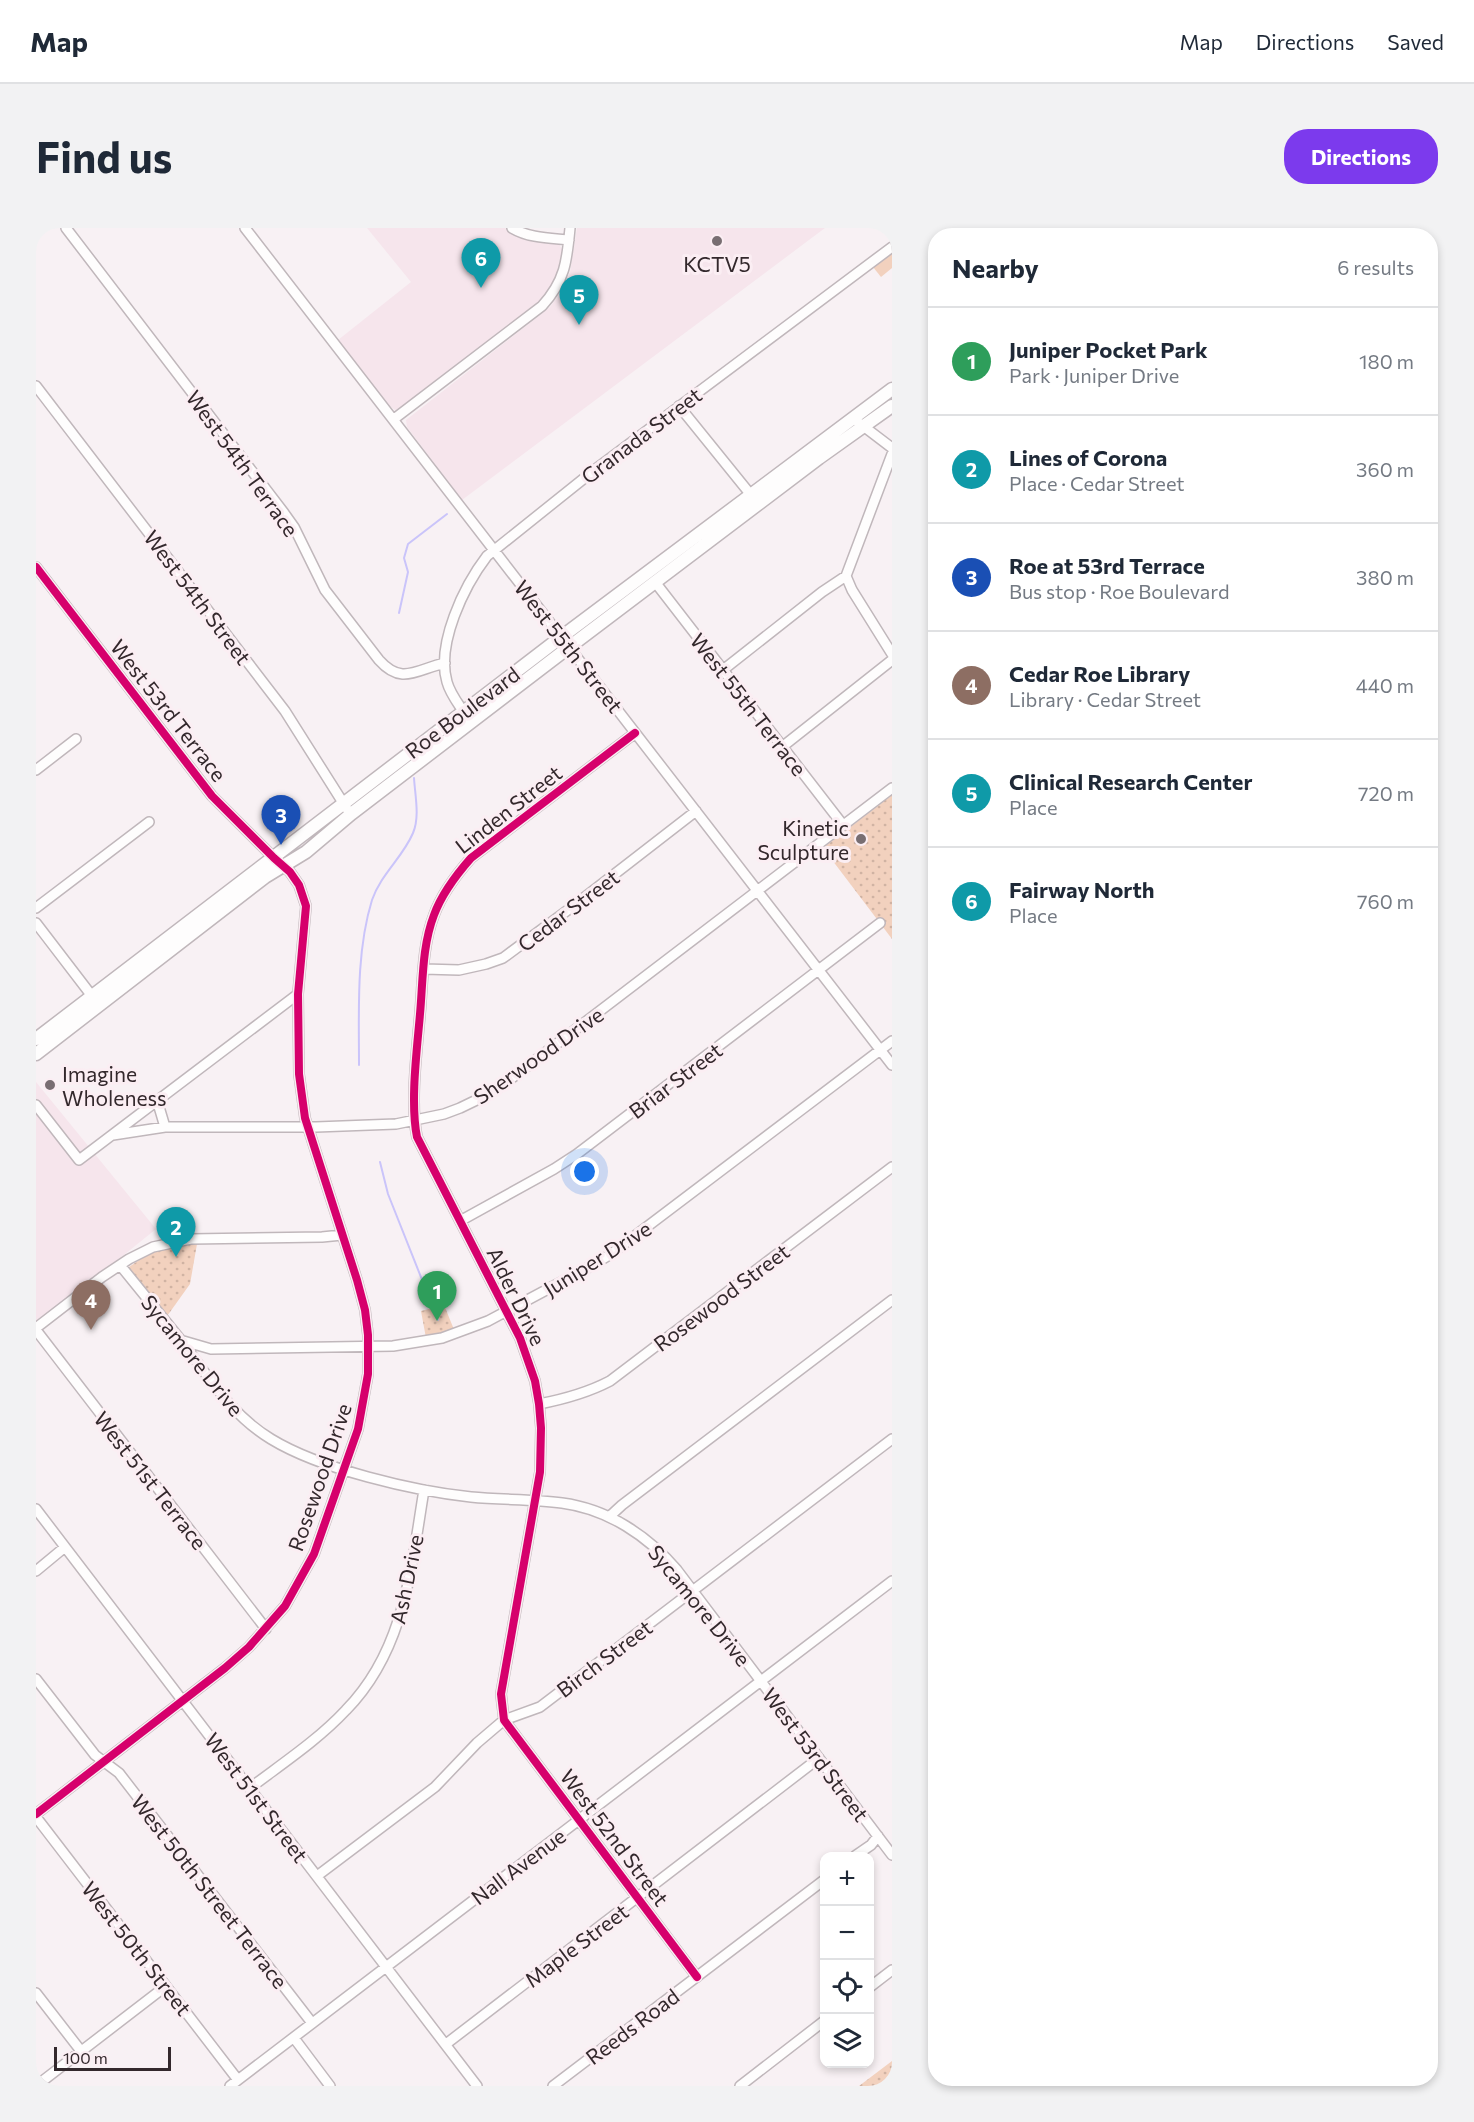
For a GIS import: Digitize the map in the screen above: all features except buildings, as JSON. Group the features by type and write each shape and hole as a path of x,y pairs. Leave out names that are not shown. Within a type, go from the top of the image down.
{"main road":[{"name":"Roe Boulevard","path":"36,1039 96,1001 265,877 279,862 306,852 347,809 463,711 892,389"},
{"name":"Roe Boulevard","path":"347,809 892,406"},
{"name":"Roe Boulevard","path":"36,1054 96,1001"}],"street":[{"name":"West 54th Terrace","path":"66,228 284,513 294,527 326,590 382,664 397,675 408,675 445,663"},
{"name":"West 55th Street","path":"245,228 892,1065"},
{"path":"512,228 533,236 569,240"},
{"path":"394,419 542,306 554,293 566,264 570,228"},
{"name":"Granada Street","path":"445,663 445,651 461,600 474,573 494,549 679,406 892,247"},
{"name":"West 54th Street","path":"36,386 285,711 347,809"},
{"path":"679,406 751,495"},
{"path":"854,419 892,448"},
{"path":"723,670 822,592 846,576 892,454"},
{"path":"879,488 892,479"},
{"name":"West 53rd Terrace","path":"36,567 200,780 279,862"},
{"path":"846,576 892,654"},
{"name":"West 55th Terrace","path":"655,582 843,825"},
{"path":"782,747 892,660"},
{"path":"445,663 448,684 463,711"},
{"name":"Linden Street","path":"424,969 428,932 434,914 457,873 481,851 635,733"},
{"path":"36,770 76,739"},
{"name":"Sherwood Drive","path":"113,1135 165,1127 309,1127 396,1124 459,1108 489,1094 512,1078 892,788"},
{"name":"Cedar Street","path":"424,969 459,970 503,958 696,811"},
{"path":"36,908 149,822"},
{"name":"Rosewood Drive","path":"36,1816 225,1668 266,1629 289,1599 314,1554 345,1469 363,1410 368,1374 365,1310 305,1118 299,1074 298,994 306,906 299,885 279,862"},
{"path":"36,923 96,1001"},
{"name":"Briar Street","path":"460,1221 577,1154 880,923"},
{"name":"Alder Drive","path":"424,969 414,1092 417,1137 507,1312 529,1360 539,1404 541,1459 501,1694 504,1720"},
{"path":"36,1105 79,1160 298,994"},
{"name":"Juniper Drive","path":"180,1340 211,1349 393,1346 442,1338 488,1321 611,1254 892,1041"},
{"path":"157,1100 165,1127"},
{"name":"Rosewood Street","path":"539,1404 590,1392 610,1381 892,1167"},
{"path":"36,1329 120,1265 153,1247 180,1240 322,1237 342,1234"},
{"name":"Sycamore Drive","path":"120,1265 227,1402 249,1424 270,1439 314,1459 424,1490 472,1497 577,1506 609,1517 646,1539 662,1552 762,1681"},
{"path":"609,1517 892,1300"},
{"name":"West 51st Terrace","path":"36,1329 266,1629"},
{"path":"202,1369 211,1349"},
{"name":"Birch Street","path":"317,1876 435,1787 477,1743 504,1720 540,1707 892,1439"},
{"name":"Ash Drive","path":"250,1788 331,1725 360,1694 381,1662 402,1611 424,1490"},
{"name":"West 51st Street","path":"36,1509 477,2086"},
{"path":"36,1571 65,1547"},
{"name":"Nall Avenue","path":"234,2083 892,1581"},
{"name":"West 50th Street Terrace","path":"36,1679 39,1690 90,1749 119,1773 312,2023"},
{"name":"West 53rd Street","path":"762,1681 892,1855"},
{"name":"West 52nd Street","path":"504,1720 697,1977"},
{"name":"Maple Street","path":"446,2044 819,1758"},
{"name":"West 50th Street","path":"36,1816 166,1986 234,2083"},
{"path":"861,1852 878,1836"},
{"name":"Reeds Road","path":"553,2086 820,1884"},
{"path":"874,1984 892,1970"},
{"path":"36,2086 166,1986"},
{"path":"36,1994 81,2051"},
{"path":"740,2086 820,2025"},
{"path":"294,2038 330,2086"}],"shaded area":[{"path":"367,228 505,228 527,239 559,244 563,251 561,265 547,295 536,306 401,408 395,410 387,404 338,340 411,282"},
{"path":"577,228 825,228 462,500 407,427 406,420 550,307 570,272"},
{"path":"892,253 892,268 881,277 873,267"},
{"path":"892,795 892,939 823,848"},
{"path":"36,1082 156,1229 36,1326"},
{"path":"197,1244 190,1284 165,1319 126,1269 154,1250"},
{"path":"444,1305 455,1332 426,1338 421,1311"},
{"path":"892,2061 892,2086 859,2086"}],"waterway":[{"path":"399,613 408,572 404,558 408,544 447,514"},
{"path":"359,1065 359,1003 363,940 376,891 409,842 415,827 414,778"},
{"path":"380,1162 388,1194 438,1320"}],"cycle path":[{"path":"36,567 212,796 290,872 299,885 306,906 298,994 299,1074 305,1118 357,1280 365,1310 368,1335 368,1374 358,1429 314,1554 285,1606 249,1647 225,1668 36,1814"},
{"path":"635,733 471,858 445,892 434,915 425,951 414,1108 417,1137 520,1338 535,1381 539,1404 540,1472 501,1694 504,1720 697,1977"}],"place":[{"name":"KCTV5","path":"717,241"},
{"name":"Fairway North","path":"481,288"},
{"name":"Clinical Research Center","path":"579,325"},
{"name":"Kinetic Sculpture","path":"861,839"},
{"name":"Roe at 53rd Terrace","path":"281,845"},
{"name":"Imagine Wholeness","path":"50,1085"},
{"name":"Lines of Corona","path":"176,1257"},
{"name":"Juniper Pocket Park","path":"437,1321"},
{"name":"Cedar Roe Library","path":"91,1330"}]}
